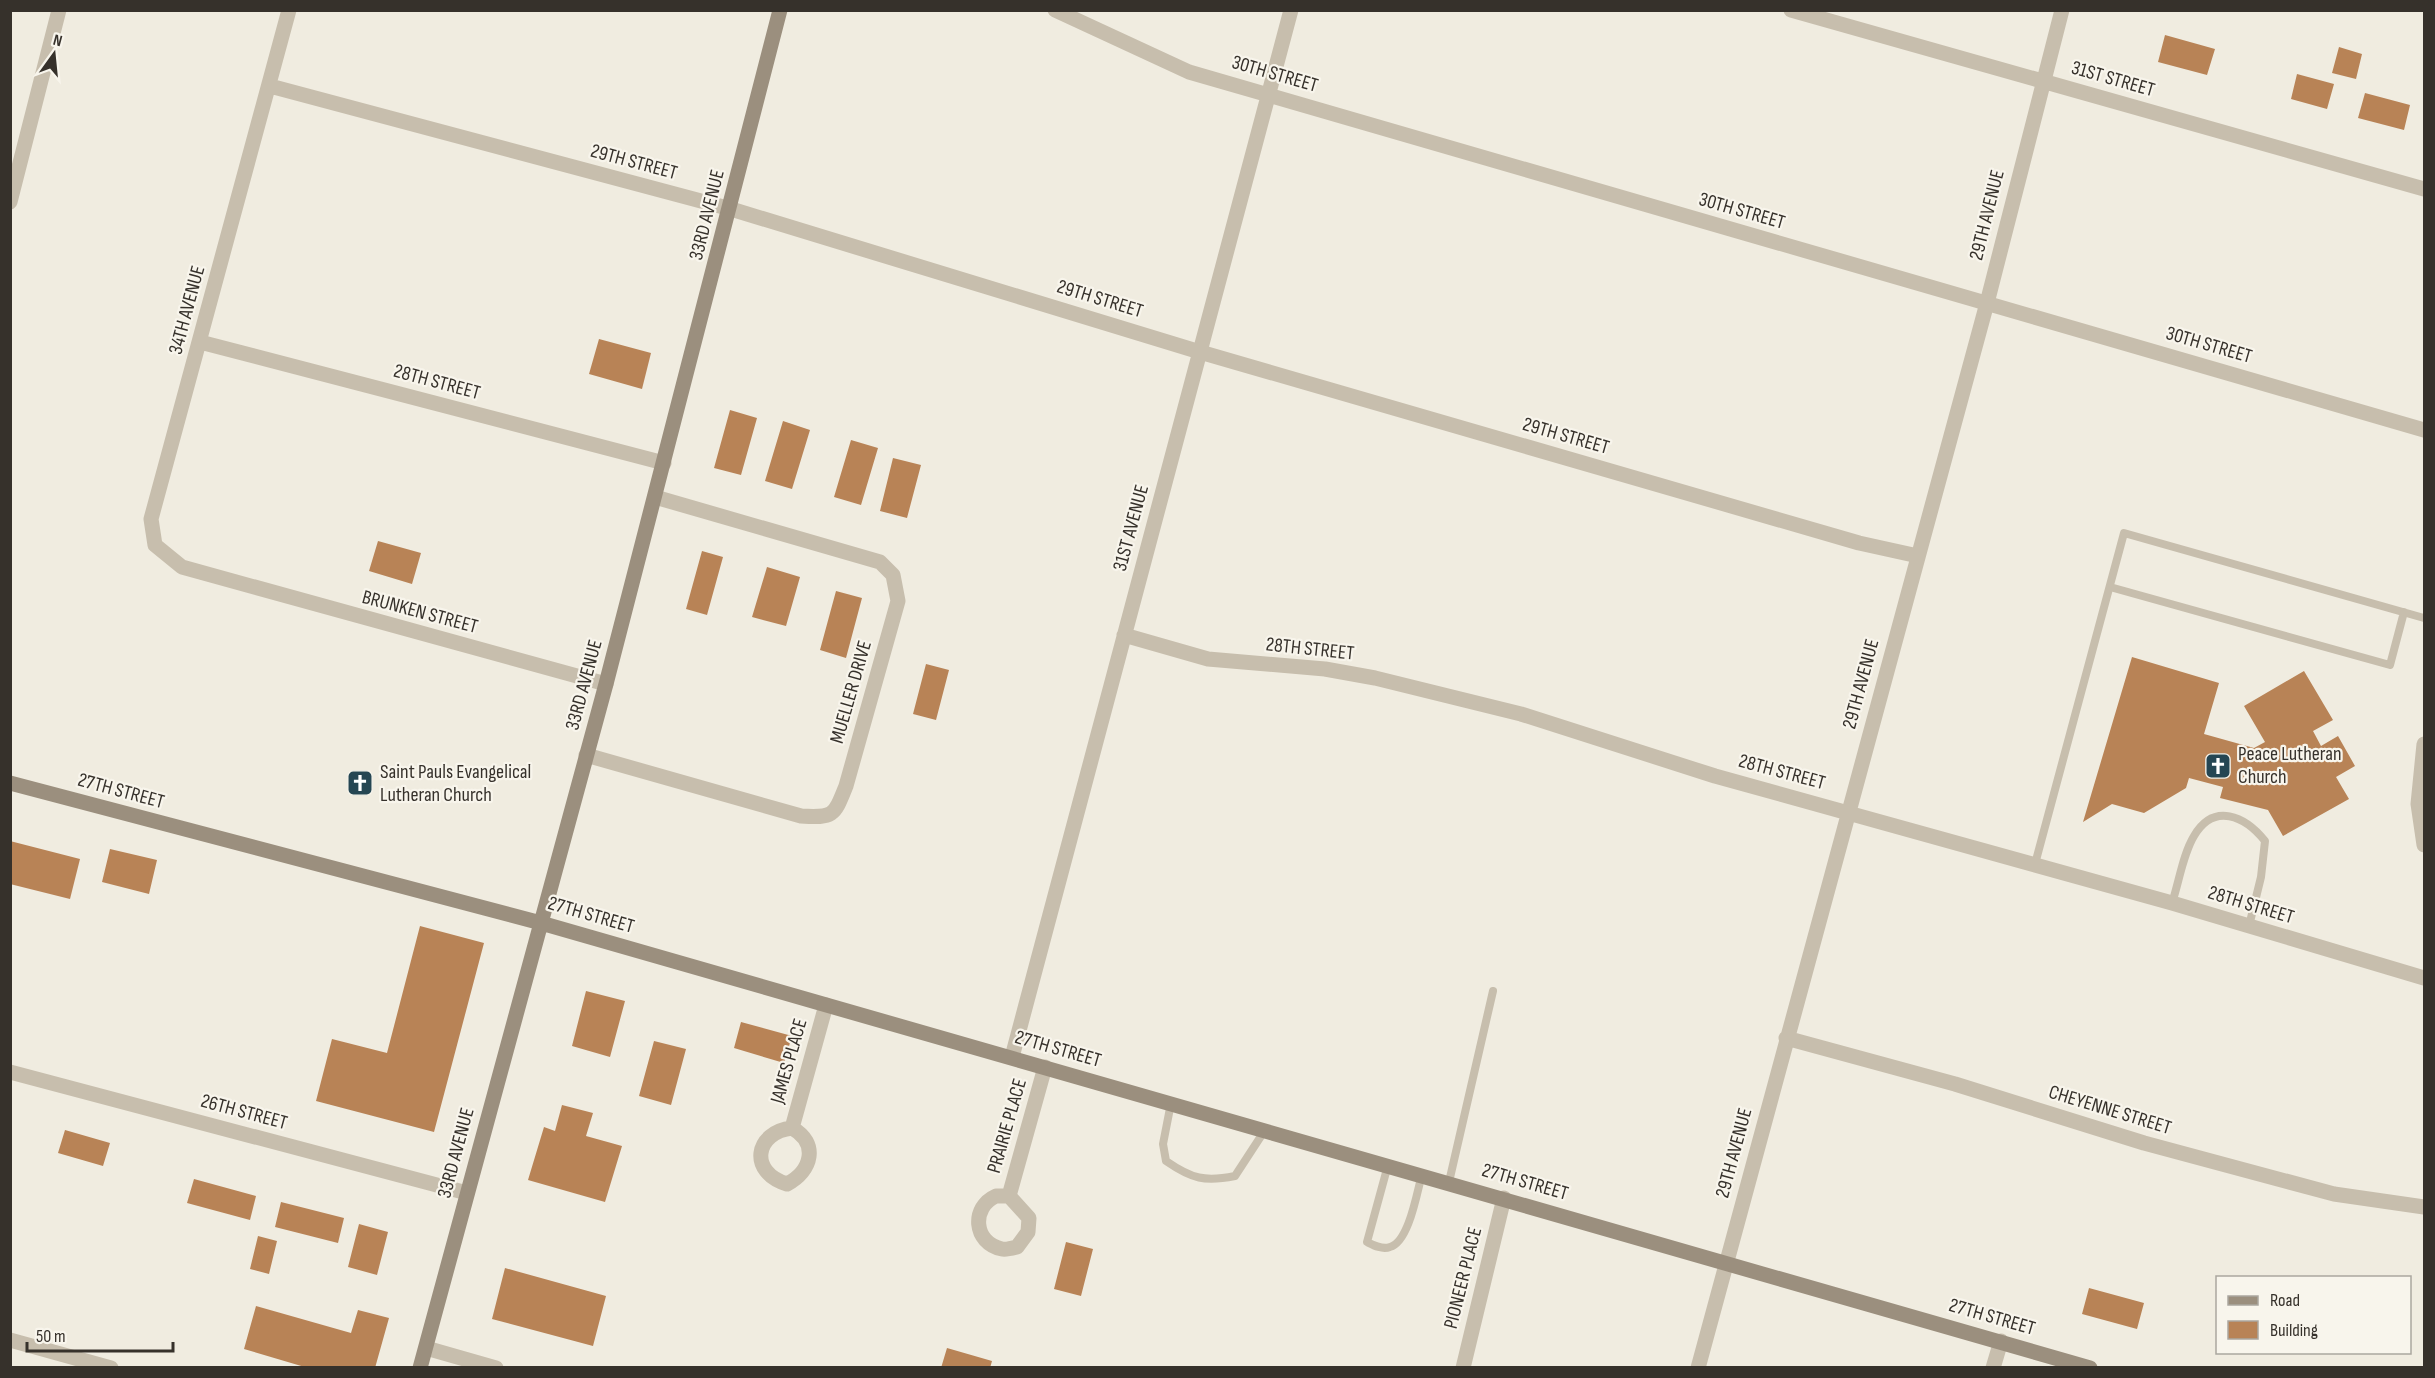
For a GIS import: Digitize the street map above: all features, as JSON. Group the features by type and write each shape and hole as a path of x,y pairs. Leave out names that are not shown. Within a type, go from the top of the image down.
{"street":[{"path":"10,202 59,10"},
{"name":"34TH AVENUE","path":"224,579 182,567 155,545 151,519 289,10"},
{"name":"33RD AVENUE","path":"420,1368 606,684 731,209 780,10"},
{"name":"30TH STREET","path":"1055,10 1189,72 2424,430"},
{"name":"31ST AVENUE","path":"1012,1057 1291,10"},
{"name":"31ST STREET","path":"1791,10 1815,14 2424,189"},
{"name":"29TH AVENUE","path":"1698,1368 1986,303 2062,10"},
{"name":"29TH STREET","path":"270,86 731,209 1200,351 1859,543 1918,556"},
{"name":"28TH STREET","path":"200,342 664,463"},
{"name":"MUELLER DRIVE","path":"586,755 801,816 826,818 836,811 846,786 898,601 893,575 880,562 655,497"},
{"name":"BRUNKEN STREET","path":"224,579 606,684"},
{"name":"28TH STREET","path":"1124,635 1208,658 1325,669 1375,678 1521,714 1715,776 2172,903 2424,978"},
{"path":"2424,744 2418,804 2424,845"},
{"name":"27TH STREET","path":"10,783 541,923 1726,1261 2090,1368"},
{"name":"JAMES PLACE","path":"792,1128 826,1005"},
{"name":"CHEYENNE STREET","path":"1786,1038 1955,1084 2144,1143 2334,1194 2424,1207"},
{"name":"PRAIRIE PLACE","path":"1009,1196 1045,1067"},
{"name":"26TH STREET","path":"10,1072 467,1193"},
{"name":"PIONEER PLACE","path":"1463,1368 1504,1198"},
{"path":"10,1340 111,1368"},
{"path":"1993,1368 2001,1341"},
{"path":"426,1348 496,1368"}],"lane":[{"path":"2035,864 2124,533 2424,618"},
{"path":"2110,587 2390,665 2404,612"},
{"path":"2172,903 2193,837 2206,820 2227,815 2252,825 2265,841 2261,878 2249,926"},
{"path":"1449,1182 1493,991"},
{"path":"1171,1103 1163,1144 1166,1161 1193,1177 1212,1180 1235,1176 1265,1130"},
{"path":"1388,1165 1367,1242 1378,1247 1388,1248 1400,1242 1422,1174"}],"building":[{"path":"2165,35 2215,49 2207,75 2158,62"},
{"path":"2339,47 2362,54 2356,79 2332,73"},
{"path":"2297,74 2334,84 2327,109 2291,99"},
{"path":"2365,93 2410,105 2404,130 2358,118"},
{"path":"599,339 651,353 642,389 589,374"},
{"path":"730,410 757,418 741,475 714,468"},
{"path":"783,421 810,430 792,489 765,481"},
{"path":"851,440 878,448 861,505 834,497"},
{"path":"893,458 921,465 907,518 880,511"},
{"path":"378,541 421,553 412,584 369,571"},
{"path":"702,551 723,557 707,615 686,609"},
{"path":"767,567 800,577 786,626 752,617"},
{"path":"836,591 862,598 846,658 820,650"},
{"path":"2132,657 2219,683 2204,734 2254,748 2265,742 2244,706 2304,671 2333,720 2313,731 2321,746 2338,736 2355,766 2336,777 2349,799 2283,836 2268,810 2220,798 2223,787 2189,778 2186,788 2144,813 2112,804 2083,822"},
{"path":"926,664 949,670 936,720 913,714"},
{"path":"10,841 80,859 70,899 10,884"},
{"path":"110,849 157,860 149,894 102,882"},
{"path":"420,926 484,943 434,1132 316,1101 332,1039 387,1053"},
{"path":"586,991 625,1001 610,1057 572,1046"},
{"path":"741,1022 792,1036 784,1063 734,1048"},
{"path":"654,1041 686,1049 671,1105 639,1096"},
{"path":"562,1105 593,1113 586,1136 622,1146 605,1202 528,1180 544,1127 555,1131"},
{"path":"65,1130 110,1143 103,1166 58,1153"},
{"path":"194,1179 256,1196 250,1220 187,1203"},
{"path":"281,1202 344,1218 338,1243 275,1227"},
{"path":"359,1224 388,1232 377,1275 348,1267"},
{"path":"258,1236 277,1241 269,1274 250,1269"},
{"path":"1066,1242 1093,1249 1081,1296 1054,1289"},
{"path":"505,1268 606,1296 593,1346 492,1319"},
{"path":"2089,1288 2144,1303 2137,1329 2082,1314"},
{"path":"256,1306 351,1333 358,1310 389,1318 375,1368 308,1368 244,1349"},
{"path":"947,1348 992,1361 990,1368 941,1368"}],"place":[{"name":"Peace Lutheran Church","path":"2218,766"},
{"name":"Saint Pauls Evangelical Lutheran Church","path":"360,783"}]}
